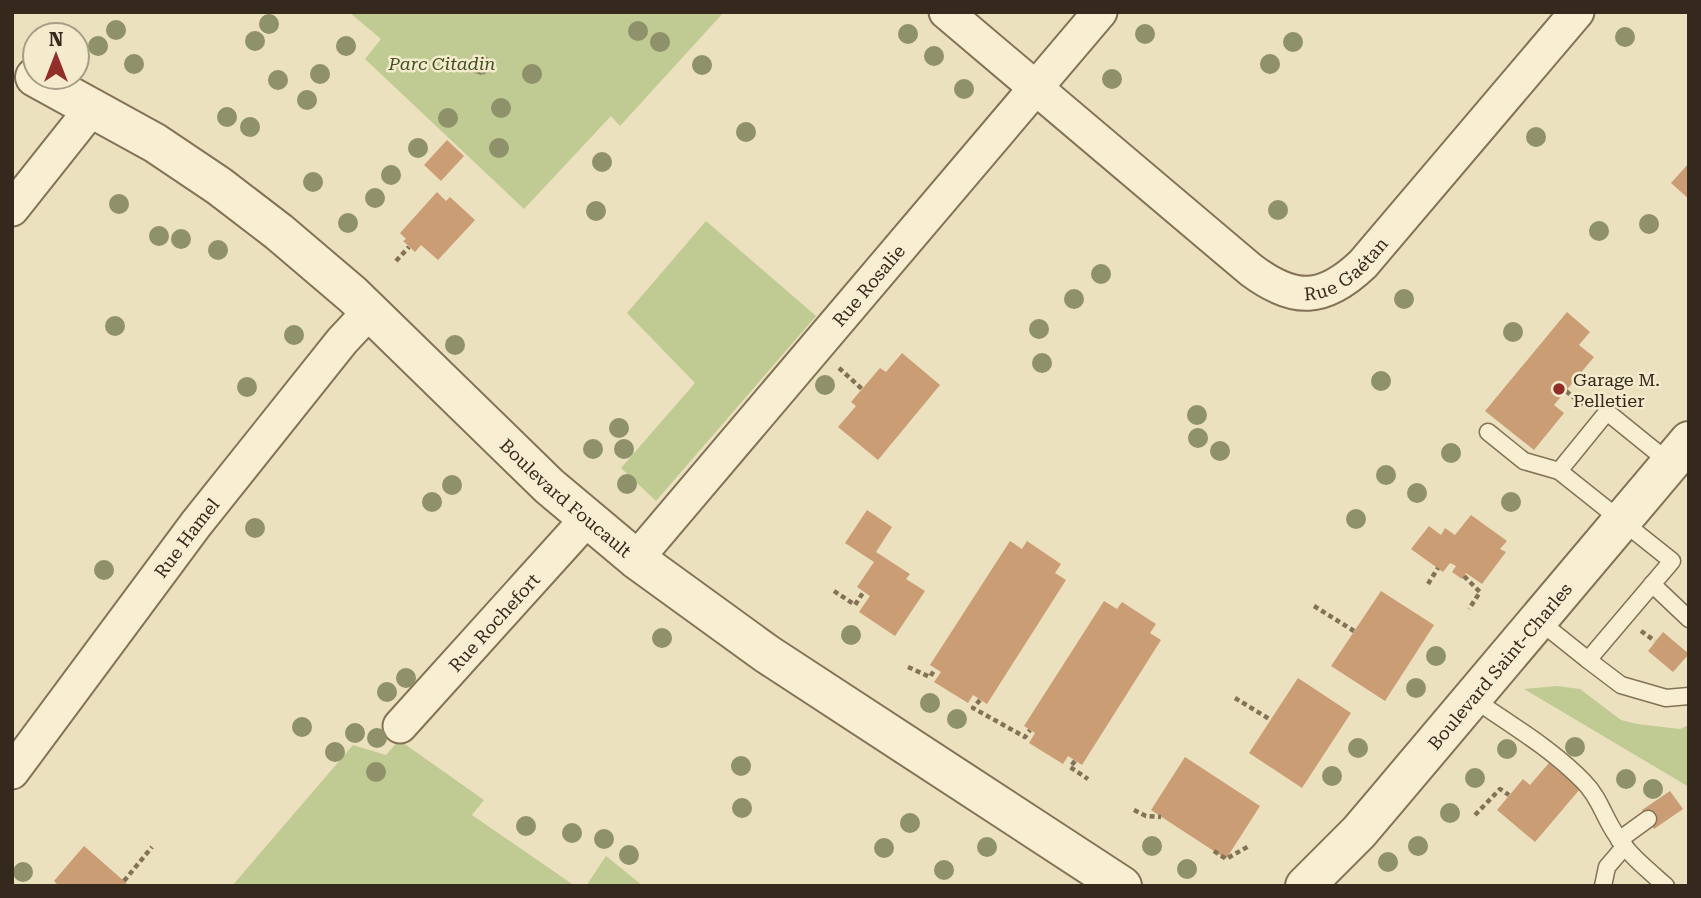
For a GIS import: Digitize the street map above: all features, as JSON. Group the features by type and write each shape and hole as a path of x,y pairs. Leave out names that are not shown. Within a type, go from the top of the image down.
{"street":[{"name":"Rue Gaétan","path":"946,12 1264,280 1290,291 1320,292 1340,284 1363,264 1577,12"},
{"name":"Rue Rosalie","path":"636,559 1100,12"},
{"name":"Boulevard Foucault","path":"62,91 155,143 230,194 302,251 369,311 549,486 636,559 767,654 1122,886"},
{"path":"12,209 93,107"},
{"name":"Rue Hamel","path":"12,772 196,524 369,311"},
{"name":"Boulevard Saint-Charles","path":"1305,886 1359,832 1622,520 1680,458"},
{"name":"Rue Rochefort","path":"400,726 587,519"}],"lane":[{"path":"1559,471 1608,412 1680,458"},
{"path":"1488,432 1524,461 1559,471 1672,561 1588,660"},
{"path":"1652,584 1689,619"},
{"path":"1538,620 1620,685 1666,698 1689,696"},
{"path":"1472,698 1549,752 1584,781 1600,800 1604,816 1622,843 1665,886"},
{"path":"1603,886 1607,867 1622,843 1648,820"}],"path":[{"path":"396,261 409,247"},
{"path":"1428,584 1438,568"},
{"path":"1464,576 1480,592 1469,610"},
{"path":"834,591 855,605 864,591"},
{"path":"1314,606 1354,631"},
{"path":"908,667 930,677 935,669"},
{"path":"1235,698 1271,720"},
{"path":"980,700 973,708 1025,737 1030,730"},
{"path":"1075,761 1070,767 1088,779"},
{"path":"1475,815 1500,789 1509,796"},
{"path":"1134,810 1146,816 1161,817"},
{"path":"1214,851 1226,859 1249,846"},
{"path":"124,881 152,847"}],"green space":[{"name":"Parc Citadin","path":"349,12 724,12 620,126 611,116 524,209 365,59 381,39"},
{"path":"706,221 816,316 656,501 621,468 695,383 627,313"},
{"path":"1557,686 1580,689 1621,720 1680,729 1689,725 1689,787 1524,689"},
{"path":"399,740 484,800 472,815 575,886 232,886 353,745 386,755"},
{"path":"606,856 643,886 586,886"}],"building":[{"path":"447,140 464,156 441,181 424,165"},
{"path":"1689,163 1689,199 1671,183"},
{"path":"437,192 446,201 450,197 475,220 438,260 421,245 415,252 403,241 406,239 400,233"},
{"path":"1567,312 1590,332 1579,345 1594,357 1554,405 1564,413 1534,450 1485,411"},
{"path":"902,353 940,385 878,460 838,427 856,406 851,402 880,368 886,372"},
{"path":"867,510 892,527 876,552 910,574 906,579 925,591 895,636 859,612 870,596 857,587 874,562 845,543"},
{"path":"1471,515 1507,541 1500,549 1506,552 1482,584 1466,573 1462,579 1452,572 1456,566 1450,563 1443,572 1411,549 1429,526 1441,535 1445,528 1455,535"},
{"path":"1010,541 1022,549 1027,541 1061,564 1055,573 1066,580 987,704 973,695 968,703 934,682 941,672 930,665"},
{"path":"1381,591 1434,625 1385,701 1331,666"},
{"path":"1104,601 1117,609 1122,602 1156,624 1150,633 1161,640 1082,765 1068,756 1063,764 1029,743 1035,733 1024,726"},
{"path":"1663,632 1689,654 1673,672 1648,651"},
{"path":"1298,678 1351,713 1302,788 1249,753"},
{"path":"1185,757 1260,806 1226,859 1151,810"},
{"path":"1549,763 1580,789 1535,842 1497,810 1523,779 1530,785"},
{"path":"1670,791 1683,809 1654,829 1642,810"},
{"path":"84,846 129,886 59,886 54,881"}],"place":[{"name":"Garage M. Pelletier","path":"1559,389"}]}
